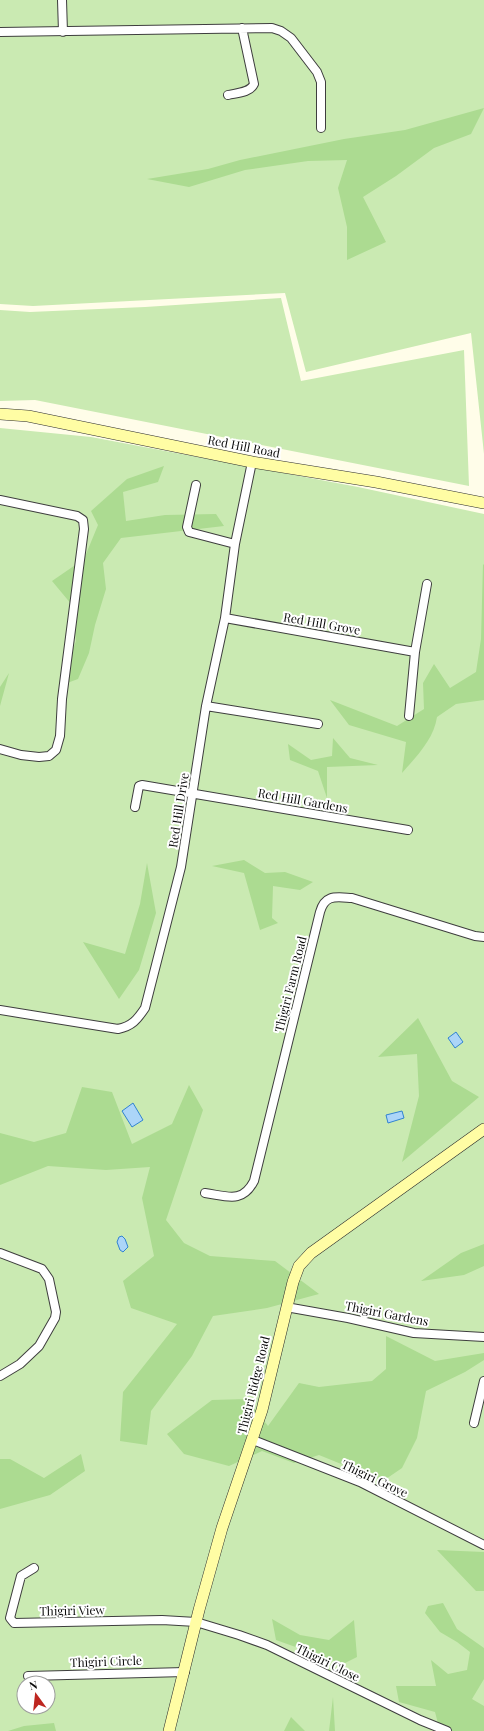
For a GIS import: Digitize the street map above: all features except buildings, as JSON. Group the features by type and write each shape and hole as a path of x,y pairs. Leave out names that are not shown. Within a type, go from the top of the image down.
{"street":[{"path":"62,0 63,32"},
{"path":"228,95 249,90 254,84 242,28"},
{"path":"0,32 272,28 281,31 291,38 317,72 321,82 321,128"},
{"name":"Red Hill Road","path":"0,414 28,416 252,462 376,482 484,503"},
{"name":"Red Hill Drive","path":"0,1010 118,1029 131,1025 138,1019 144,1008 181,867 206,706 225,618 235,544 252,462"},
{"path":"196,485 187,527 188,531 193,534 235,544"},
{"path":"0,500 77,516 83,520 84,529 82,554 62,699 60,736 56,750 49,756 39,758 0,749"},
{"path":"409,716 415,652 427,584"},
{"name":"Red Hill Grove","path":"225,618 415,652"},
{"path":"206,706 318,724"},
{"name":"Red Hill Gardens","path":"135,806 139,786 142,785 408,830"},
{"name":"Thigiri Farm Road","path":"206,1193 238,1197 245,1194 254,1181 322,904 325,900 338,897 352,898 475,936 484,937"},
{"name":"Thigiri Ridge Road","path":"169,1731 185,1672 196,1622 230,1503 253,1440 262,1410 286,1308 299,1266 311,1253 484,1129"},
{"path":"0,1253 42,1269 50,1280 56,1312 55,1318 39,1346 20,1364 0,1376"},
{"name":"Thigiri Gardens","path":"286,1308 348,1318 414,1333 484,1337"},
{"path":"474,1422 484,1381"},
{"name":"Thigiri Grove","path":"253,1440 360,1482 484,1545"},
{"name":"Thigiri View","path":"34,1568 21,1576 10,1618 14,1623 162,1620 196,1622"},
{"name":"Thigiri Close","path":"196,1622 267,1645 420,1720 448,1731"},
{"name":"Thigiri Circle","path":"56,1675 185,1672"}],"green space":[{"path":"0,0 484,0 484,454 471,333 306,372 285,293 33,306 0,304"},
{"path":"484,108 471,134 434,148 396,176 363,197 386,242 347,260 347,227 338,188 347,160 308,161 245,170 189,187 147,179 208,169 240,160 344,139 405,130"},
{"path":"281,298 301,381 464,350 469,486 35,400 0,401 0,310 30,312 145,307"},
{"path":"0,428 91,437 358,487 484,514 484,1731 0,1731"},
{"path":"164,466 158,482 123,492 126,521 165,515 216,514 224,526 121,538 103,563 106,589 95,625 89,653 78,679 59,686 76,641 72,605 52,581 84,559 98,525 91,511 127,479"},
{"path":"483,564 484,700 456,704 437,717 428,740 402,773 406,742 349,725 330,700 397,726 424,709 423,683 434,664 450,688 476,672 481,639"},
{"path":"9,673 0,706 0,687"},
{"path":"333,738 350,758 378,765 327,767 327,798 318,771 290,760 288,744 311,760 332,756"},
{"path":"244,860 265,873 285,872 313,882 300,890 273,886 272,918 278,923 260,930 244,873 212,866"},
{"path":"147,863 156,913 139,970 119,999 83,942 125,954 140,904"},
{"path":"418,1018 452,1081 479,1097 402,1162 419,1096 417,1054 378,1057"},
{"path":"189,1085 203,1110 166,1220 184,1243 210,1256 275,1261 319,1294 267,1308 213,1316 192,1356 151,1411 147,1445 120,1441 123,1392 177,1324 131,1308 123,1281 154,1256 142,1198 150,1167 106,1170 48,1166 0,1185 0,1133 34,1142 66,1133 82,1087 112,1092 132,1144 172,1124"},
{"path":"484,1244 484,1266 464,1275 421,1281 461,1253"},
{"path":"386,1336 435,1361 484,1353 484,1360 465,1372 426,1391 417,1438 402,1468 383,1481 319,1455 294,1463 262,1451 229,1466 184,1454 167,1434 212,1400 247,1399 268,1426 299,1383 319,1387 372,1381 386,1369"},
{"path":"81,1454 85,1471 50,1495 0,1509 0,1459 10,1459 44,1478"},
{"path":"437,1550 484,1552 484,1591 476,1591"},
{"path":"443,1603 457,1629 484,1648 484,1679 472,1699 484,1706 484,1731 440,1731 435,1712 399,1702 396,1686 436,1686 431,1660 448,1674 467,1670 470,1652 440,1632 425,1613 428,1606"},
{"path":"272,1619 300,1635 329,1640 354,1620 357,1657 343,1664 276,1640"},
{"path":"333,1697 335,1731 329,1731"},
{"path":"291,1717 305,1731 284,1731"},
{"path":"54,1723 56,1731 8,1731 24,1726"}],"water":[{"path":"456,1032 463,1042 455,1048 448,1038"},
{"path":"133,1103 143,1120 132,1127 122,1111"},
{"path":"402,1111 404,1118 388,1123 386,1115"},
{"path":"122,1236 128,1247 123,1252 120,1250 117,1242 119,1237"}]}
